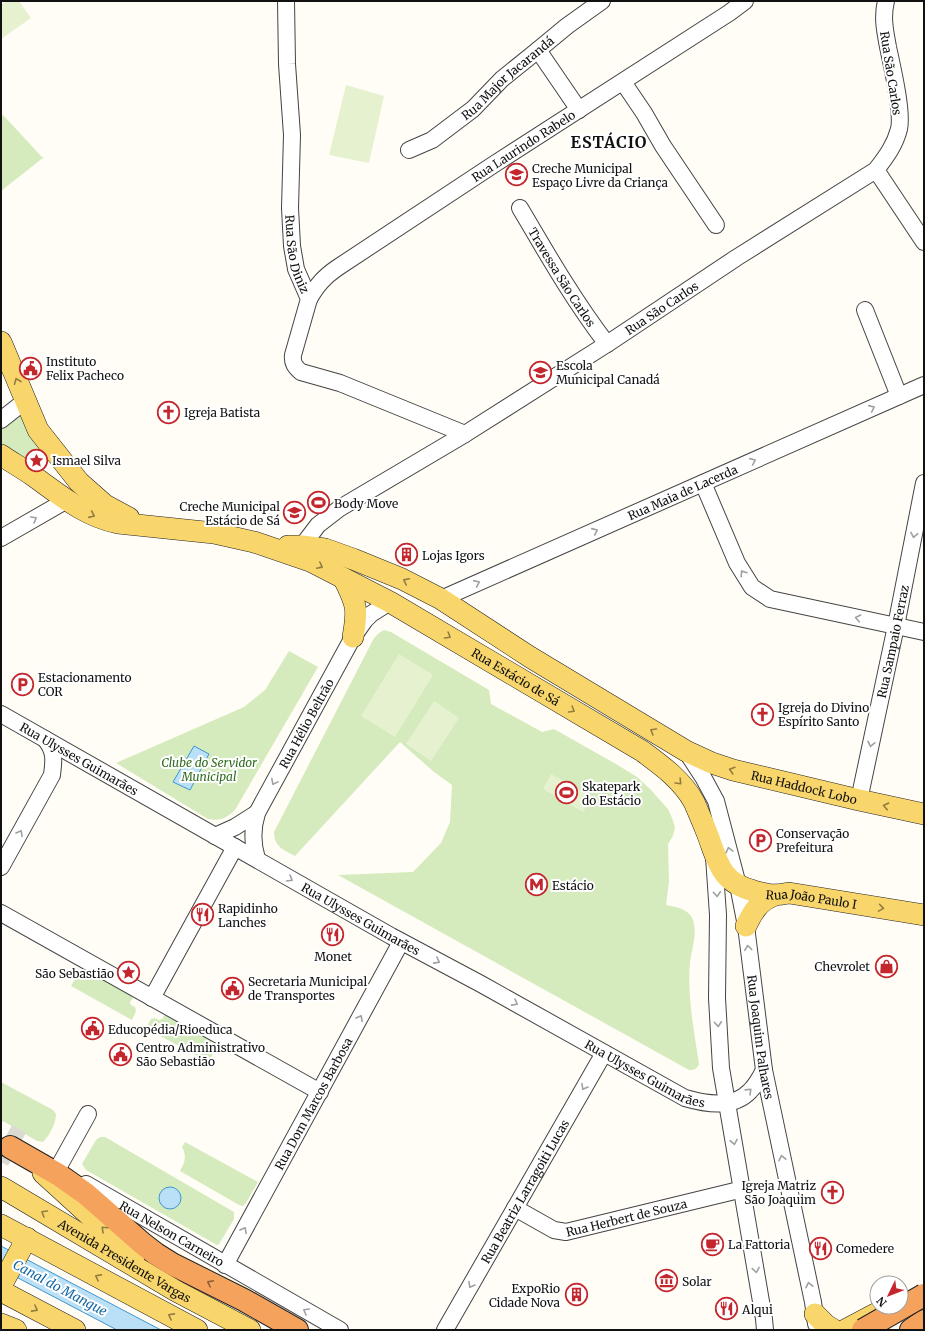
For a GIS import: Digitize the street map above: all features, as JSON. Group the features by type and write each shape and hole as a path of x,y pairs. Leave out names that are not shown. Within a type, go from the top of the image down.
{"highway":[{"path":"6,1144 60,1175 86,1194 156,1254 172,1264 244,1300 297,1330"},
{"path":"863,1330 918,1302"},
{"path":"887,1330 918,1302"},
{"path":"910,1330 918,1302"},
{"path":"855,1330 880,1315"}],"main road":[{"path":"1,342 25,401 48,451 48,459 45,467 30,474"},
{"path":"38,430 79,482 92,494 105,505 142,525"},
{"name":"Rua Estácio de Sá","path":"1,455 79,509 104,520 118,523 214,533 271,547 310,561 390,602 642,751 666,768 684,787 694,802 707,833 714,855"},
{"name":"Rua Estácio de Sá","path":"271,547 302,546 325,549 363,562 402,579 441,599 530,657 686,751"},
{"path":"344,579 354,598 355,604 356,618 353,637"},
{"path":"390,602 397,599 409,600 482,639 530,657"},
{"name":"Rua Haddock Lobo","path":"686,751 712,763 733,770 924,814"},
{"name":"Rua João Paulo I","path":"714,855 725,875 746,889 773,896 789,893 924,915"},
{"path":"746,926 750,917 760,903 773,896"},
{"path":"6,1144 45,1175 132,1254 176,1291"},
{"name":"Avenida Presidente Vargas","path":"1,1187 176,1291 250,1330"},
{"path":"1,1225 23,1246 145,1302 196,1330"},
{"path":"78,1233 98,1251 116,1274 145,1302"},
{"path":"23,1246 3,1284 75,1330"},
{"path":"845,1330 873,1315"},
{"path":"816,1322 820,1320 834,1330"},
{"path":"1,1324 16,1330"}],"street":[{"name":"Rua São Diniz","path":"286,1 287,64 292,135 290,208 292,246 296,269 310,299 292,361 296,368 307,375 340,383 465,434"},
{"name":"Rua Major Jacarandá","path":"409,150 432,140 473,109 502,80 567,26 602,1"},
{"name":"Rua Laurindo Rabelo","path":"310,299 316,286 324,277 729,13 745,1"},
{"name":"Rua São Carlos","path":"302,546 318,524 340,508 465,434 607,344 736,258 876,170 891,150 899,128 899,107 883,24 886,1"},
{"path":"538,50 579,110"},
{"path":"623,82 716,226"},
{"path":"876,170 924,242"},
{"name":"Travessa São Carlos","path":"520,208 575,298 607,344"},
{"path":"865,310 899,396"},
{"name":"Rua Maia de Lacerda","path":"441,599 924,385"},
{"path":"1,420 25,401"},
{"path":"703,483 737,563 752,587 770,599 924,632"},
{"name":"Rua Sampaio Ferraz","path":"859,800 896,626 924,483"},
{"path":"1,538 67,500"},
{"name":"Rua Hélio Beltrão","path":"257,859 252,838 257,813 353,637 371,614 390,602"},
{"name":"Rua Ulysses Guimarães","path":"1,714 402,942 481,984 685,1098 704,1103 727,1103"},
{"path":"1,867 52,775 53,762 51,746 46,739"},
{"name":"Rua Joaquim Palhares","path":"686,751 703,777 716,801 738,885 746,926 764,1070 816,1322"},
{"path":"52,775 75,761 89,764"},
{"path":"215,836 235,827 257,813"},
{"path":"152,998 235,847"},
{"path":"714,855 718,915 717,998 721,1068 743,1189 765,1330"},
{"path":"1,913 320,1092"},
{"name":"Rua Dom Marcos Barbosa","path":"225,1265 402,942"},
{"name":"Rua Beatriz Larragoiti Lucas","path":"445,1330 604,1053"},
{"path":"727,1103 746,1095 757,1083 764,1070"},
{"path":"58,1168 88,1114"},
{"name":"Rua Nelson Carneiro","path":"6,1144 58,1168 340,1330"},
{"name":"Rua Herbert de Souza","path":"515,1208 554,1230 566,1232 743,1189"}],"green space":[{"path":"7,1 19,1 31,18 1,39 1,5"},
{"path":"346,85 384,96 369,163 329,155"},
{"path":"3,115 42,157 44,157 1,191 1,117"},
{"path":"22,413 43,455 44,462 37,468 1,447 1,430"},
{"path":"384,630 391,632 489,690 491,704 542,732 554,729 637,777 668,809 675,827 673,836 668,844 669,881 666,905 686,911 691,916 695,932 690,962 689,988 699,1064 696,1068 689,1070 338,875 413,872 441,843 450,822 452,785 434,772 400,742 295,856 278,845 274,837 274,832 374,638"},
{"name":"Clube do Servidor Municipal","path":"289,651 318,667 235,810 223,819 208,819 116,763 244,707 265,690"},
{"path":"399,654 433,675 395,737 361,716"},
{"path":"434,701 459,718 431,761 406,744"},
{"name":"Skatepark do Estácio","path":"551,774 592,797 583,812 543,789"},
{"path":"80,969 96,978 102,977 110,981 111,985 120,990 125,988 131,992 133,998 130,1002 131,1005 135,1007 136,1011 132,1020 71,986"},
{"path":"171,1013 181,1019 182,1025 191,1030 196,1028 212,1039 210,1044 213,1054 208,1062 146,1028 151,1019 155,1018 159,1020 165,1015"},
{"path":"1,1082 53,1110 56,1114 52,1129 43,1142 37,1141 3,1121 1,1123"},
{"path":"100,1137 105,1137 234,1212 234,1219 219,1244 217,1245 86,1170 82,1164 96,1140"},
{"path":"185,1142 258,1182 243,1206 180,1171 185,1159 182,1147"}],"water":[{"path":"194,746 209,754 190,790 173,782"},
{"path":"170,1187 178,1190 181,1198 178,1206 170,1209 162,1206 159,1198 162,1190"},
{"name":"Canal do Mangue","path":"1,1246 161,1330 117,1330 1,1269"}],"tunnel":[{"path":"1,1162 19,1129"}],"place":[{"name":"Creche Municipal Espaço Livre da Criança","path":"516,175"},
{"name":"Instituto Felix Pacheco","path":"31,368"},
{"name":"Escola Municipal Canadá","path":"541,372"},
{"name":"Igreja Batista","path":"168,412"},
{"name":"Ismael Silva","path":"36,460"},
{"name":"Body Move","path":"318,503"},
{"name":"Creche Municipal Estácio de Sá","path":"295,513"},
{"name":"Lojas Igors","path":"407,555"},
{"name":"Estacionamento COR","path":"22,684"},
{"name":"Igreja do Divino Espírito Santo","path":"763,714"},
{"name":"Skatepark do Estácio","path":"567,793"},
{"name":"Conservação Prefeitura","path":"760,840"},
{"name":"Estácio","path":"536,885"},
{"name":"Rapidinho Lanches","path":"202,915"},
{"name":"Monet","path":"333,935"},
{"name":"Chevrolet","path":"886,966"},
{"name":"São Sebastião","path":"129,973"},
{"name":"Secretaria Municipal de Transportes","path":"232,988"},
{"name":"Educopédia/Rioeduca","path":"93,1029"},
{"name":"Centro Administrativo São Sebastião","path":"120,1054"},
{"name":"Igreja Matriz São Joaquim","path":"832,1192"},
{"name":"La Fattoria","path":"712,1244"},
{"name":"Comedere","path":"821,1248"},
{"name":"Solar","path":"667,1281"},
{"name":"ExpoRio Cidade Nova","path":"576,1295"},
{"name":"Alqui","path":"726,1309"}],"district":[{"name":"ESTÁCIO","path":"609,142"}]}
